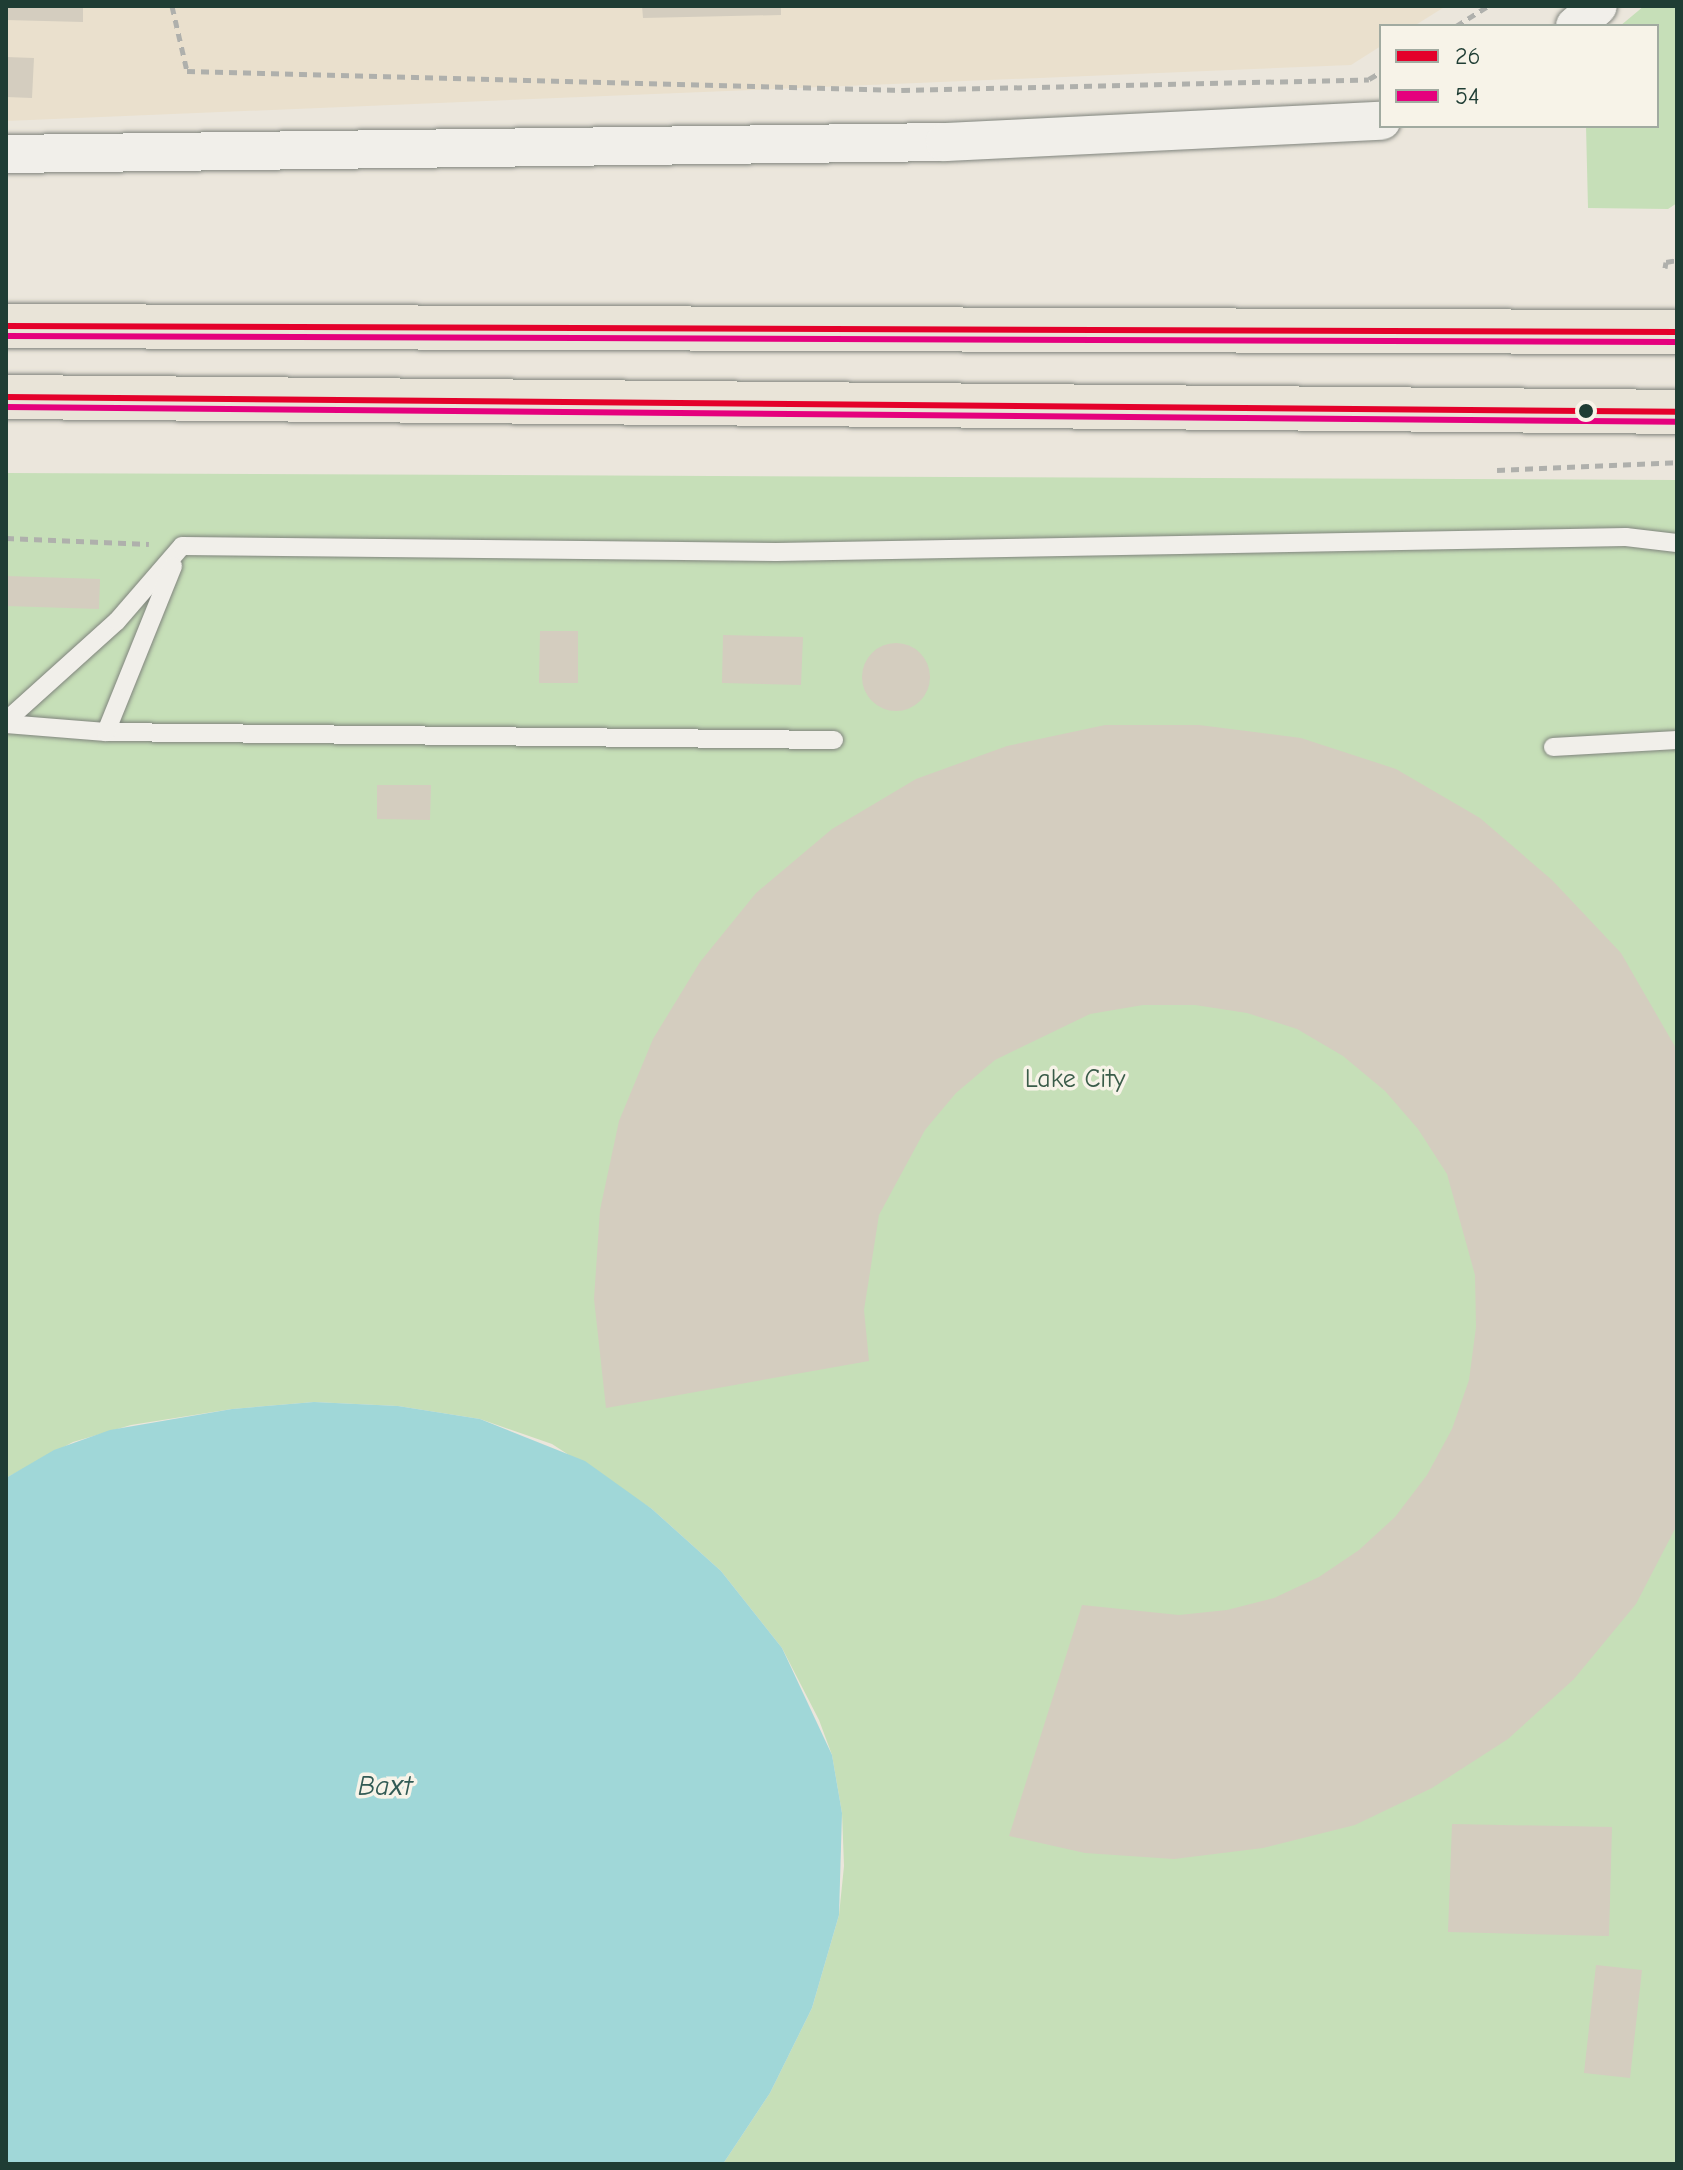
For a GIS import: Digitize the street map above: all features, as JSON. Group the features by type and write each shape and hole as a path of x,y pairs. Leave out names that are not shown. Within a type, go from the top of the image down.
{"highway":[{"path":"6,326 1677,332"},
{"path":"6,397 1677,412"}],"street":[{"path":"1577,24 1598,6"},
{"path":"6,154 945,142 1379,121"}],"lane":[{"path":"6,722 117,621 182,546 776,552 1626,537 1677,543"},
{"path":"106,732 182,546"},
{"path":"6,722 106,732 834,740"},
{"path":"1553,747 1677,740"}],"path":[{"path":"172,6 187,71 902,90 1369,79 1379,73"},
{"path":"1459,24 1488,6"},
{"path":"1665,268 1666,262 1677,260"},
{"path":"1497,470 1677,462"},
{"path":"6,538 182,546"}],"shaded area":[{"path":"6,6 1446,6 1417,24 1379,24 1379,47 1351,65 6,121"}],"green space":[{"path":"1644,6 1677,6 1677,203 1668,209 1588,208 1586,128 1659,128 1659,24 1622,24"},
{"name":"Lake City","path":"6,473 1677,480 1677,2164 723,2164 770,2093 812,2008 839,1915 844,1866 842,1813 832,1755 819,1720 782,1648 721,1571 652,1509 552,1444 480,1419 398,1406 314,1402 232,1409 131,1425 73,1442 6,1478"}],"water":[{"name":"Baхt","path":"314,1402 398,1406 480,1419 585,1461 652,1509 721,1571 782,1648 832,1755 842,1813 839,1915 812,2008 770,2093 723,2164 6,2164 6,1478 54,1450 110,1430 232,1409"}],"building":[{"path":"6,6 83,6 83,22 6,20"},
{"path":"642,6 781,6 781,15 643,18"},
{"path":"6,57 34,58 32,98 6,97"},
{"path":"6,576 100,579 99,609 6,606"},
{"path":"540,631 578,631 578,683 539,683"},
{"path":"723,635 803,637 801,685 722,683"},
{"path":"889,643 903,643 915,648 925,658 930,677 925,696 915,706 903,711 889,711 877,706 867,696 862,684 862,670 867,658 877,648"},
{"path":"1105,725 1199,725 1301,738 1396,769 1480,818 1552,880 1621,953 1677,1050 1677,1525 1636,1604 1574,1679 1508,1739 1432,1788 1355,1825 1263,1848 1174,1859 1085,1853 1009,1836 1082,1605 1179,1615 1227,1610 1274,1598 1319,1577 1359,1550 1395,1517 1427,1475 1452,1429 1469,1380 1476,1327 1475,1275 1447,1174 1418,1129 1385,1091 1343,1056 1297,1029 1247,1013 1195,1005 1143,1005 1090,1014 995,1060 956,1093 925,1130 879,1215 864,1310 869,1361 606,1408 594,1299 600,1210 619,1121 653,1039 700,962 756,893 832,829 916,779 1007,746"},
{"path":"377,785 431,785 430,820 377,819"},
{"path":"1452,1824 1612,1827 1609,1936 1448,1932"},
{"path":"1596,1965 1642,1970 1630,2078 1584,2073"}],"transit line":[{"name":"26","path":"6,326 1677,332"},
{"name":"54","path":"6,336 1677,342"},
{"name":"26","path":"6,397 1677,412"},
{"name":"54","path":"6,407 1677,422"}]}
